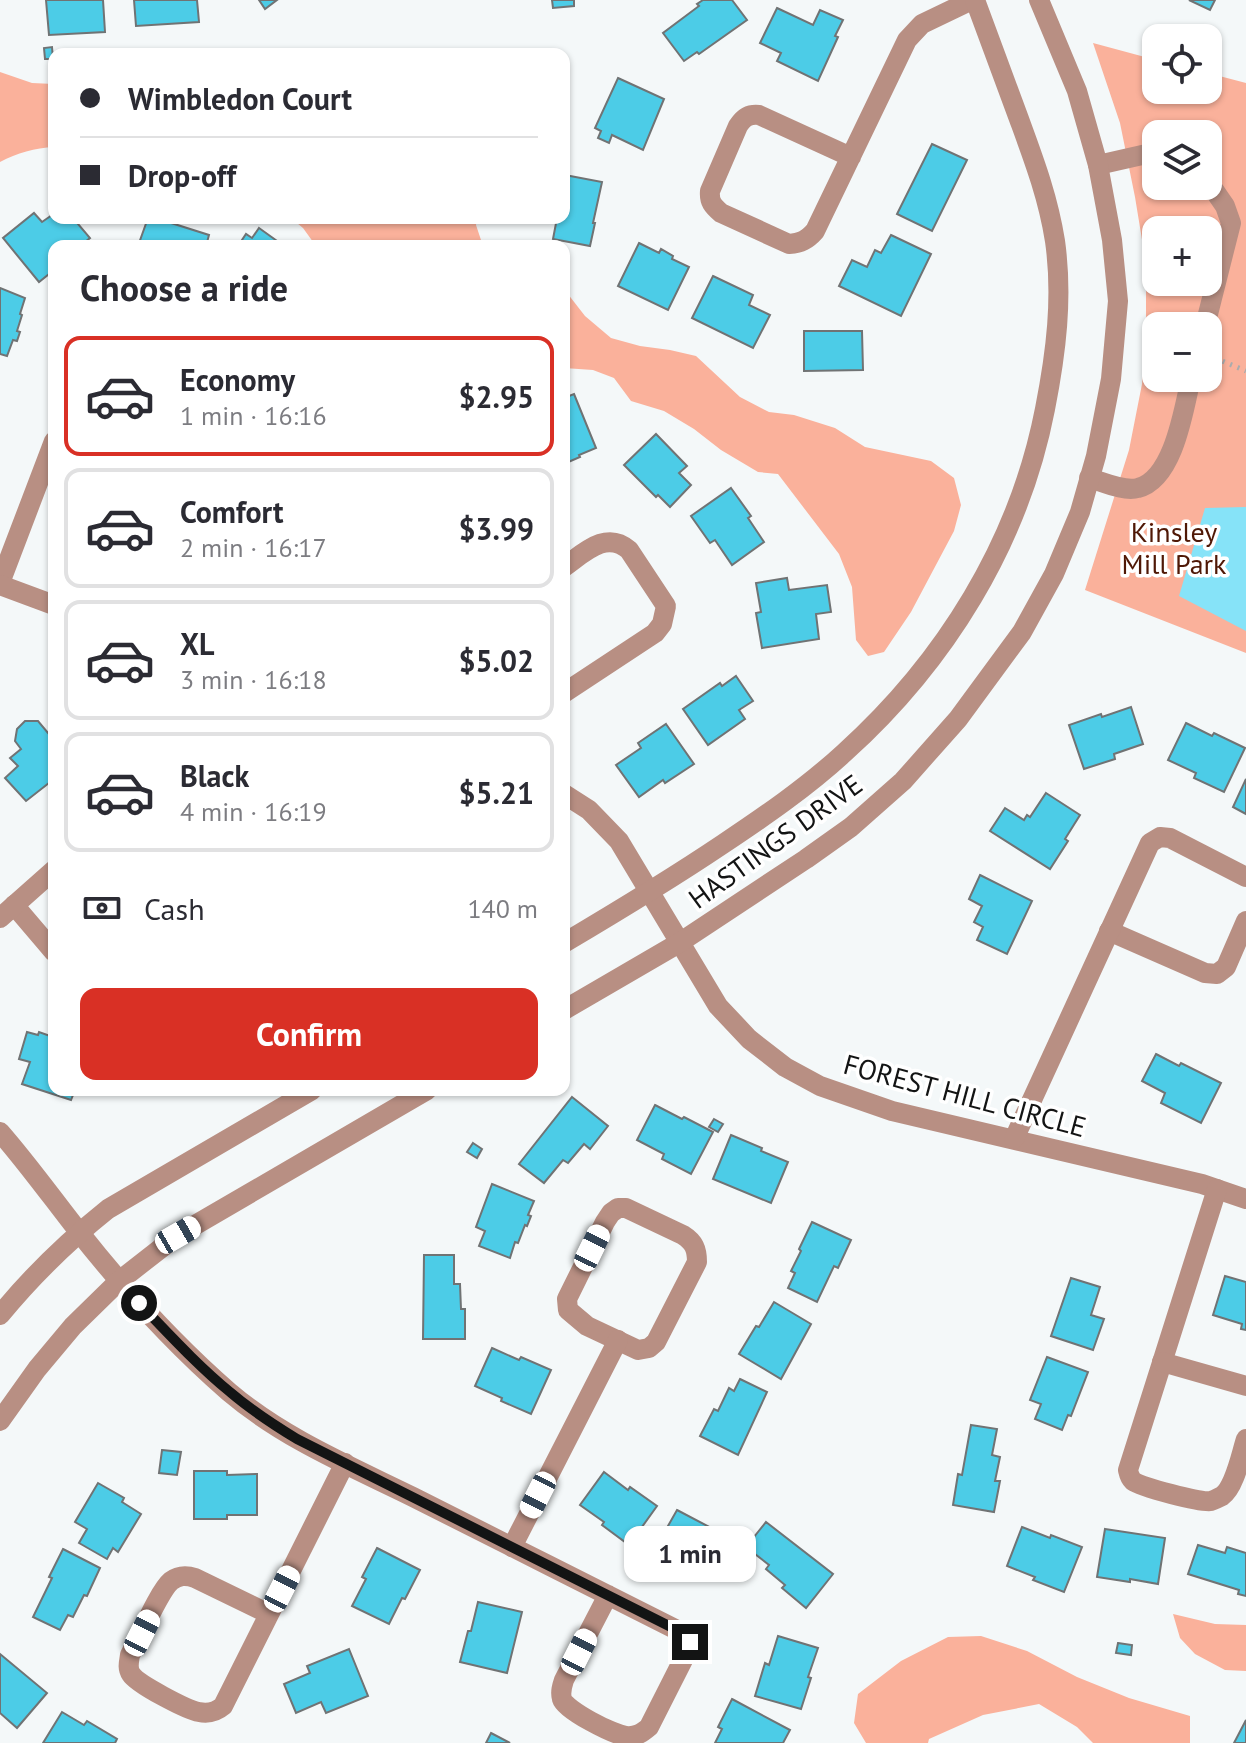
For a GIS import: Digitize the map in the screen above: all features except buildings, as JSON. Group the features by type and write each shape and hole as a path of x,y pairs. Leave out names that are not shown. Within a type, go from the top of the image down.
{"street":[{"path":"851,157 751,114 743,118 738,126 710,191 710,200 721,213 789,244 808,239 815,231 851,157 907,40 922,24 974,0"},
{"name":"HASTINGS DRIVE","path":"570,939 649,893 774,810 844,754 897,701 944,643 992,564 1019,503 1039,440 1056,353 1059,298 1055,242 1044,187 974,0"},
{"name":"HASTINGS DRIVE","path":"570,1007 679,943 806,859 851,827 903,781 958,719 1022,632 1054,574 1080,512 1096,456 1111,379 1118,301 1112,240 1098,165 1077,91 1039,0"},
{"path":"1098,165 1142,155"},
{"path":"1209,312 1231,223 1221,200"},
{"path":"1089,478 1137,489 1151,482 1163,469 1175,442 1188,392"},
{"path":"48,459 0,584 48,603"},
{"path":"570,563 598,544 612,541 622,544 666,606 662,624 655,633 570,683"},
{"name":"FOREST HILL CIRCLE","path":"570,798 589,810 619,841 718,1006 749,1039 785,1067 820,1086 892,1111 1217,1189 1246,1199"},
{"path":"1014,1139 1150,843 1160,837 1170,838 1246,877"},
{"path":"48,875 7,912 48,947"},
{"path":"1109,931 1205,973 1217,974 1226,967 1246,921"},
{"path":"0,1315 24,1286 79,1232 108,1209 302,1096"},
{"path":"0,1421 73,1326 119,1281 178,1235 417,1096"},
{"path":"0,1132 119,1281 229,1392 262,1417 297,1439 608,1595 685,1634 690,1642 687,1652 649,1727 641,1734 629,1737 574,1712 562,1699 564,1680 608,1595"},
{"path":"1217,1189 1128,1470 1132,1480 1142,1485 1198,1501 1211,1501 1230,1488 1246,1439"},
{"path":"618,1208 626,1208 690,1240 697,1252 697,1262 656,1342 649,1348 638,1350 618,1340 576,1318 568,1310 567,1299 605,1222 618,1208"},
{"path":"512,1547 618,1340"},
{"path":"1162,1362 1246,1386"},
{"path":"269,1614 195,1578 185,1575 178,1577 164,1588 130,1655 128,1667 140,1683 197,1712 211,1713 223,1706 345,1463"}],"path":[{"path":"1222,361 1246,371"}],"green space":[{"name":"Kinsley Mill Park","path":"1093,43 1142,56 1142,104 1222,104 1222,77 1246,83 1246,653 1085,590 1129,450 1142,384 1142,392 1222,392 1222,312 1146,312 1146,296 1222,296 1222,216 1142,216 1142,240 1120,123"},
{"path":"0,72 32,83 48,84 48,147 0,162"},
{"path":"298,224 476,224 481,240 312,240"},
{"path":"570,297 585,316 611,338 696,356 740,397 769,412 794,415 835,428 865,447 931,461 954,478 961,505 954,531 911,612 884,652 868,656 856,640 852,587 839,554 778,474 758,472 664,411 631,401 614,378 593,370 570,368"},
{"path":"1173,1614 1215,1624 1246,1625 1246,1671 1225,1670 1195,1654 1180,1638"},
{"path":"981,1636 1027,1651 1077,1677 1129,1698 1190,1716 1190,1743 1093,1743 1077,1727 1039,1704 983,1715 929,1739 928,1743 866,1743 854,1723 858,1694 901,1661 948,1637"}],"water":[{"path":"1246,507 1246,631 1179,596 1205,508"}],"route":[{"path":"139,1303 229,1392 297,1439 685,1634 690,1642"}]}
